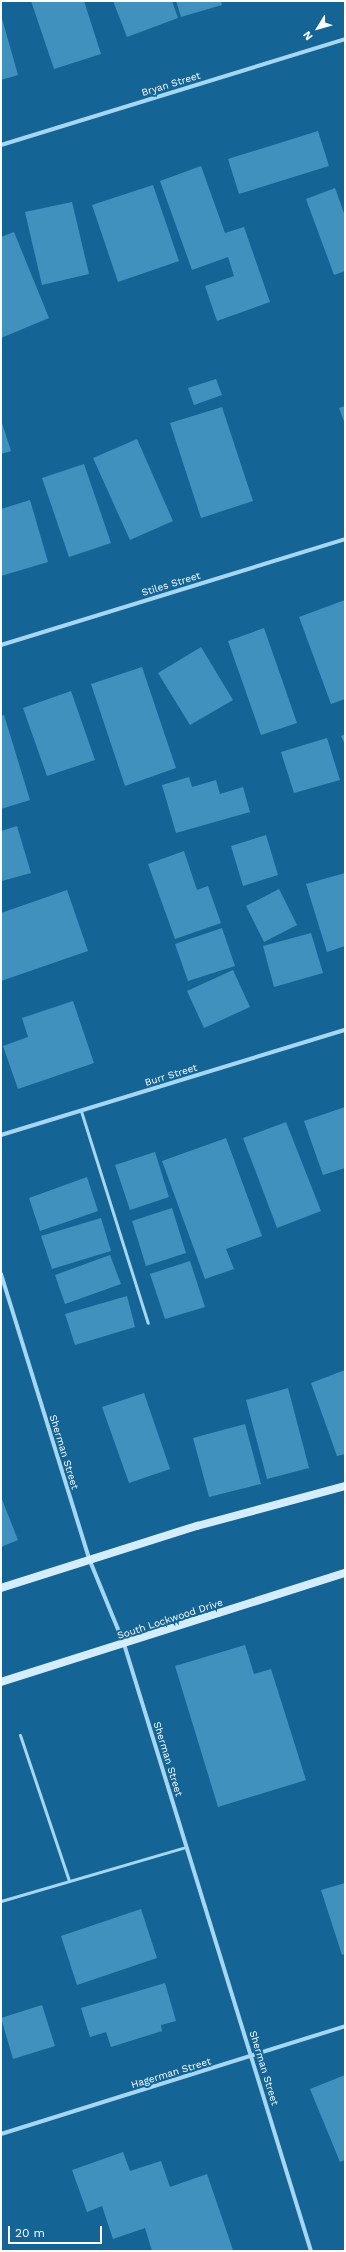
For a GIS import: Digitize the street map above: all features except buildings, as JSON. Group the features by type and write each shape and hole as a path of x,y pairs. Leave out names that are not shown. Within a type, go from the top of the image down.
{"main road":[{"path":"1,1588 197,1526 345,1486"},
{"name":"South Lockwood Drive","path":"1,1682 345,1573"}],"street":[{"name":"Bryan Street","path":"1,145 345,39"},
{"name":"Stiles Street","path":"1,645 345,539"},
{"name":"Burr Street","path":"1,1135 345,1030"},
{"name":"Sherman Street","path":"1,1274 90,1561 124,1644 312,2251"},
{"name":"Hagerman Street","path":"1,2134 345,2026"}],"lane":[{"path":"81,1111 148,1323"},
{"path":"20,1735 69,1881"},
{"path":"1,1901 186,1847"}]}
